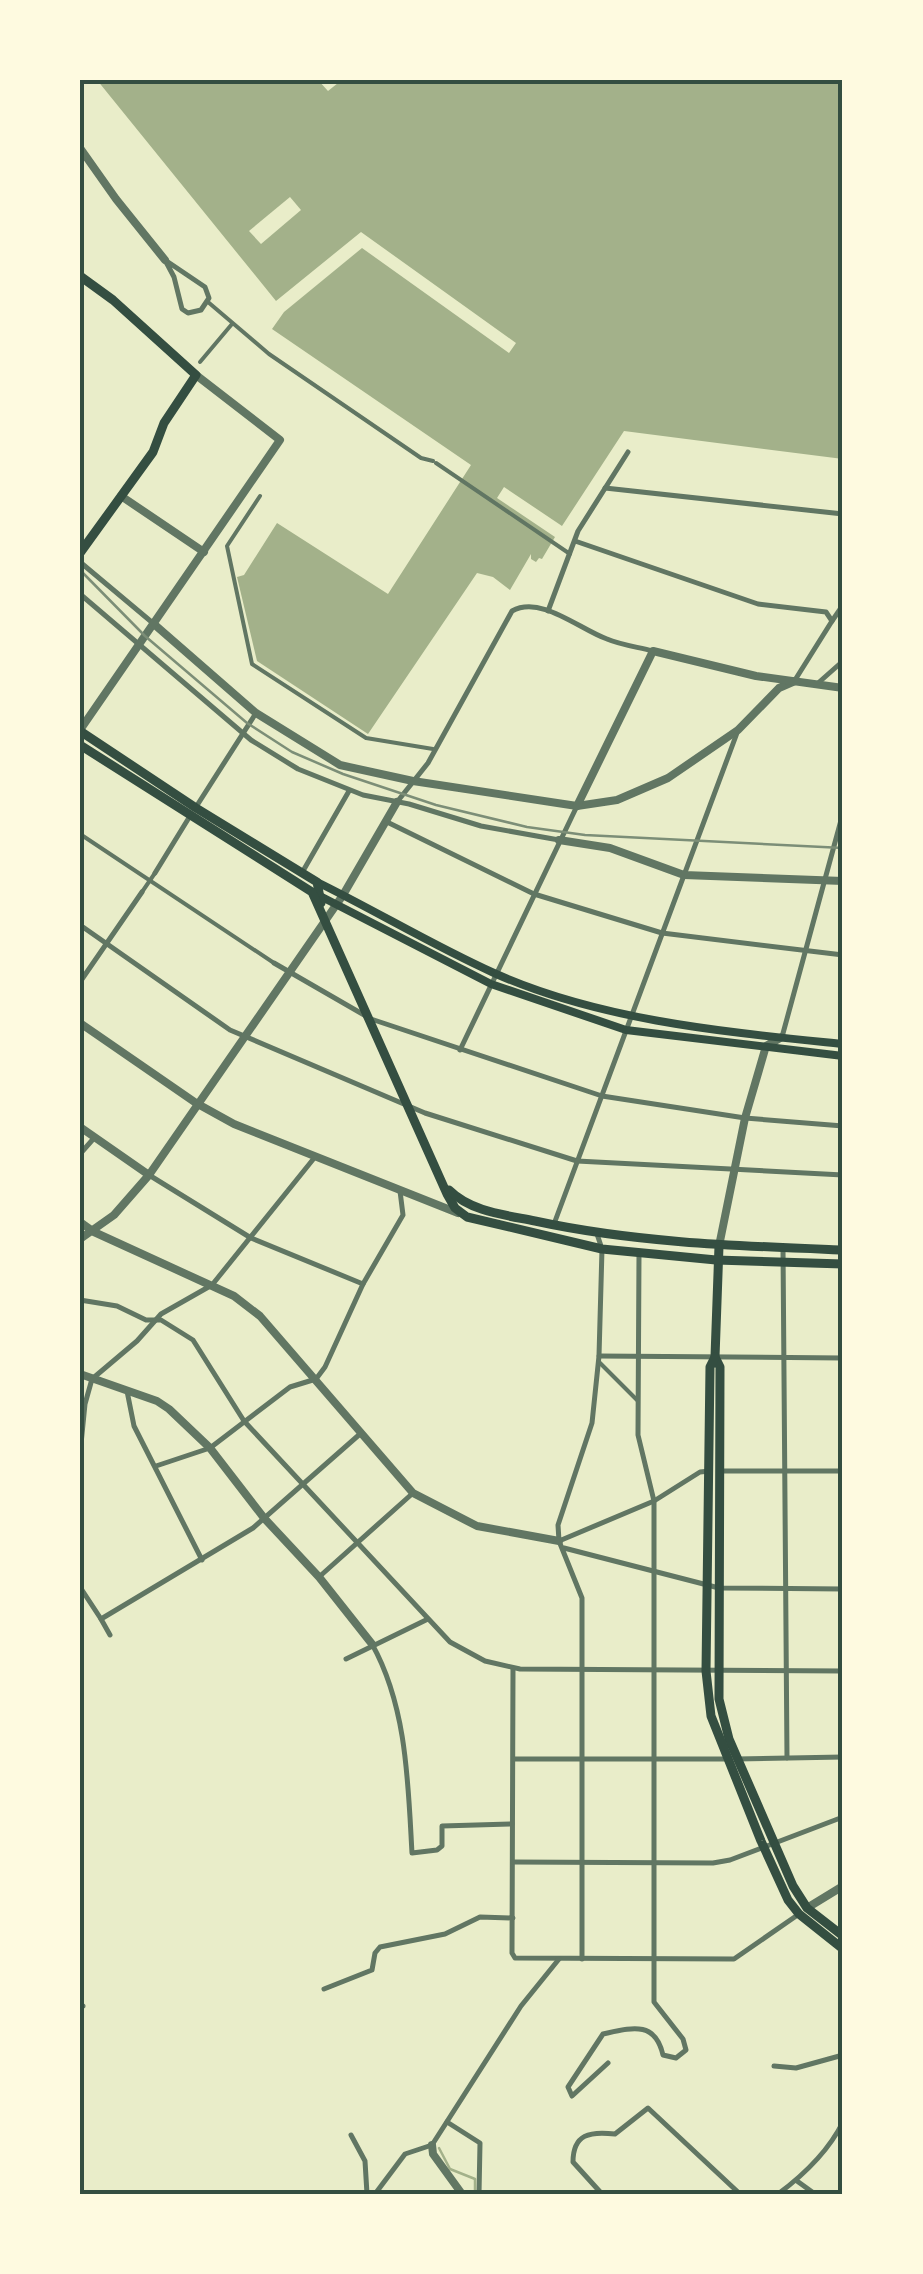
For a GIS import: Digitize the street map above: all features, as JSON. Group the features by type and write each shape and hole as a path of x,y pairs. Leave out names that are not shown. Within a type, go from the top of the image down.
{"main road":[{"path":"80,276 196,375 164,422 152,452 80,553"},
{"path":"80,730 193,812 302,873 316,890 324,921 451,1202 467,1218 639,1255 843,1264"},
{"path":"80,744 336,904 491,984 626,1030 843,1056"},
{"path":"316,890 343,895 496,974 631,1017 843,1044"},
{"path":"439,1175 452,1193 470,1206 597,1234 718,1246 843,1250"},
{"path":"718,1246 718,1672 732,1759"},
{"path":"716,1357 710,1367 708,1471 706,1671 711,1716 788,1900 843,1936"},
{"path":"803,1911 843,1949"}],"street":[{"path":"80,148 166,260 182,308 195,313 208,302 209,294 205,287 166,260"},
{"path":"208,302 344,407 570,554"},
{"path":"200,362 232,324"},
{"path":"80,730 280,440 196,375"},
{"path":"548,612 575,541 628,452"},
{"path":"605,488 843,514"},
{"path":"122,496 204,552"},
{"path":"260,496 227,546 252,664 366,738 435,750"},
{"path":"575,541 758,604 826,612 832,621"},
{"path":"80,562 256,712 340,765 413,782 577,806 617,800 645,790 738,730 779,688 795,681 843,605"},
{"path":"80,594 243,732 298,769 348,791 482,826 610,848 684,875 843,881"},
{"path":"80,1239 94,1232 129,1200 149,1175 343,895 397,802 435,750 512,612 534,606 607,640 726,670 843,688"},
{"path":"460,1050 653,651"},
{"path":"817,684 843,661"},
{"path":"80,982 256,712"},
{"path":"554,1225 738,730"},
{"path":"302,873 348,791"},
{"path":"718,1246 745,1118 766,1046 782,1038 843,813"},
{"path":"385,821 534,894 662,933 843,954"},
{"path":"80,834 288,972 371,1020 602,1096 745,1118 843,1126"},
{"path":"80,924 243,1037 409,1107 578,1160 843,1175"},
{"path":"80,1023 196,1103 234,1124 467,1218"},
{"path":"80,1127 251,1238 363,1284"},
{"path":"80,1154 95,1138"},
{"path":"80,1454 92,1379 137,1340 153,1320 212,1285 315,1157"},
{"path":"156,1466 210,1448 290,1386 316,1379 363,1284 403,1215 399,1188"},
{"path":"420,1196 470,1206"},
{"path":"80,1222 234,1296 260,1316 414,1493 477,1526 561,1544 718,1588 843,1589"},
{"path":"582,1959 582,1598 561,1544 558,1525 592,1423 599,1359 602,1249 597,1234"},
{"path":"602,1249 614,1237"},
{"path":"783,1248 787,1758"},
{"path":"608,2063 572,2096 568,2087 603,2034 642,2027 659,2041 663,2055 676,2058 686,2050 683,2040 654,2002 654,1501 641,1458 637,1400 639,1255"},
{"path":"80,1300 101,1301 146,1320 161,1320 192,1340 244,1421 450,1642 485,1661 513,1669 581,1671 843,1671"},
{"path":"599,1359 843,1358"},
{"path":"599,1359 637,1400"},
{"path":"80,1374 169,1409 210,1448 372,1644 382,1662 407,1760 412,1852 442,1846 442,1826 512,1824"},
{"path":"127,1391 134,1426 202,1560"},
{"path":"101,1620 264,1518 360,1434"},
{"path":"561,1544 654,1501 700,1472 843,1471"},
{"path":"319,1577 414,1493"},
{"path":"80,1587 110,1634"},
{"path":"346,1659 428,1619"},
{"path":"513,1669 512,1953 516,1958 734,1959 843,1886"},
{"path":"514,1760 843,1758"},
{"path":"513,1862 713,1864 843,1817"},
{"path":"324,1988 372,1970 380,1947 444,1934 480,1918 513,1918"},
{"path":"462,2194 433,2154 432,2146 521,2006 559,1959"},
{"path":"774,2066 796,2068 843,2055"},
{"path":"602,2194 573,2162 573,2148 579,2138 595,2132 616,2134 648,2108 740,2194"},
{"path":"447,2122 480,2143 479,2194"},
{"path":"778,2194 834,2141 843,2122"},
{"path":"351,2135 366,2161 367,2194"},
{"path":"375,2194 406,2154 432,2146"},
{"path":"796,2181 815,2194"}],"shaded area":[{"path":"97,80 318,80 328,91 338,83 336,80 843,80 843,459 624,431 562,526 504,487 497,498 555,537 542,559 536,562 531,554 510,590 493,577 477,573 368,734 257,661 237,577 244,575 277,523 388,594 471,465 272,329 284,312 362,248 509,353 516,343 361,232 276,301"}],"pier":[{"path":"290,197 301,210 261,244 249,231"}],"waterway":[{"path":"439,2148 450,2169 475,2179 475,2194"}],"railway":[{"path":"80,570 145,636 247,723 292,752 343,774 436,805 527,827 585,835 843,848"}]}
